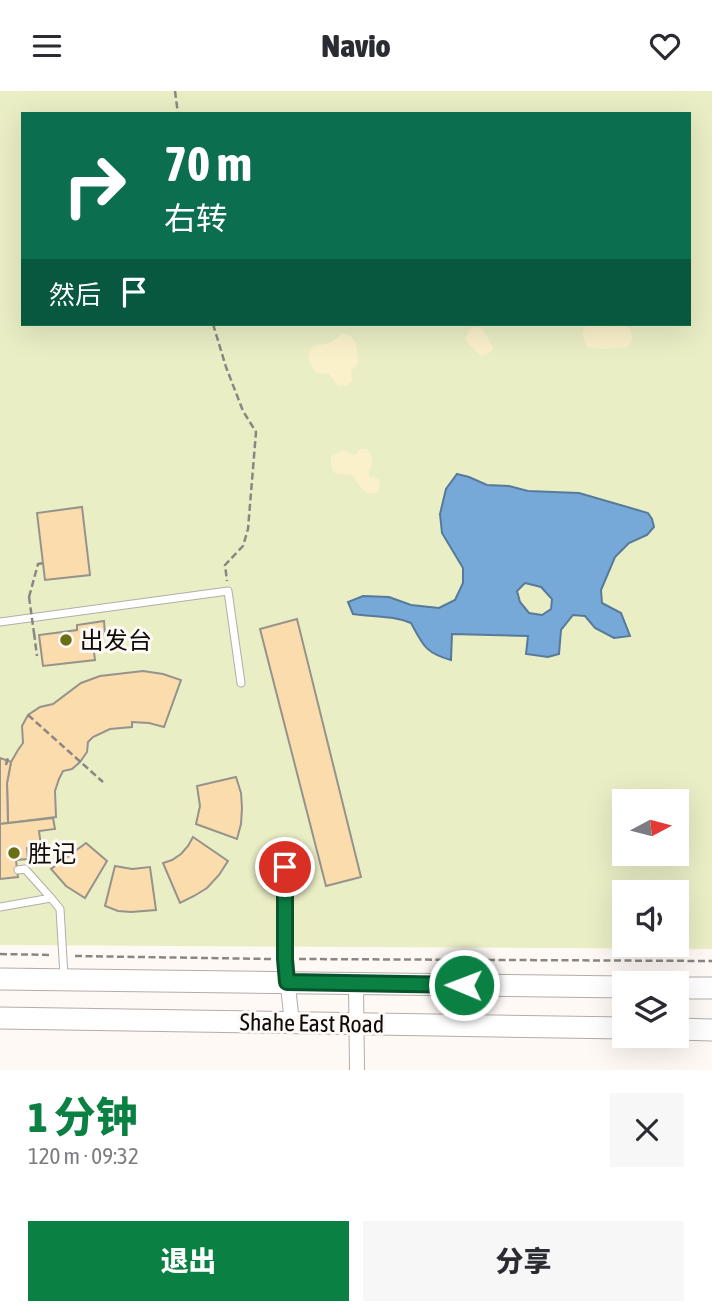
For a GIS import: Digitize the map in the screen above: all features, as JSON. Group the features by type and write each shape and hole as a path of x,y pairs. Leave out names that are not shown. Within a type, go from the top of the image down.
{"main road":[{"name":"Shahe East Road","path":"0,979 612,987"},
{"path":"689,988 712,988"},
{"name":"Shahe East Road","path":"0,1017 612,1028"},
{"path":"689,1029 712,1030"}],"street":[{"path":"285,959 292,1023"},
{"path":"356,983 356,1070"}],"lane":[{"path":"0,622 228,591 241,683"},
{"path":"285,867 285,959"},
{"path":"18,870 25,869 60,909 64,981"},
{"path":"0,907 51,898"}],"path":[{"path":"175,91 178,112"},
{"path":"214,326 243,411 256,432 248,529 243,546 225,565 228,591"},
{"path":"37,656 29,597 38,564 43,563"},
{"path":"28,715 103,782"},
{"path":"6,765 9,757"},
{"path":"0,954 285,959 712,961"}],"green space":[{"path":"0,91 712,91 712,949 689,949 689,880 612,880 612,948 0,945"}],"sand":[{"path":"586,326 624,326 630,329 633,338 628,347 588,347 584,341"},
{"path":"470,329 482,329 491,343 493,348 487,354 479,355 465,339"},
{"path":"342,333 354,340 358,362 351,372 352,381 348,385 338,386 329,374 316,373 309,357 313,346 329,343"},
{"path":"360,449 367,449 372,457 369,477 379,479 378,492 365,492 352,475 334,473 331,456 343,450 353,455"}],"water":[{"path":"457,474 487,485 509,486 528,491 579,493 648,513 654,527 647,535 629,543 615,557 601,590 602,603 621,613 630,636 614,638 595,628 585,616 573,615 561,630 559,654 548,657 526,654 528,636 452,634 451,660 430,651 411,623 389,617 353,614 348,602 363,596 389,597 411,605 439,608 455,600 463,583 463,568 442,533 440,514 446,489","holes":["525,583 541,587 552,599 551,609 542,615 529,613 520,602 517,591"]}],"building":[{"path":"82,507 90,575 45,580 37,513"},
{"path":"297,619 361,877 326,886 260,629"},
{"name":"出发台","path":"104,621 105,634 92,636 95,660 43,666 39,635 77,630 77,625"},
{"path":"143,671 181,680 164,727 132,722 132,727 110,729 93,737 88,742 87,752 80,762 72,769 63,771 59,779 55,791 56,817 8,823 7,783 11,762 23,743 22,726 28,715 40,707 53,704 81,683 100,676"},
{"path":"0,758 11,762 7,783 8,823 0,824"},
{"path":"236,777 242,808 237,839 196,824 200,806 197,786"},
{"name":"胜记","path":"53,818 55,829 39,831 41,846 27,848 28,859 16,860 18,877 0,879 0,824"},
{"path":"193,837 228,861 207,888 180,903 163,863 181,854"},
{"path":"86,843 107,861 85,898 66,886 51,869"},
{"path":"115,866 132,869 150,867 156,910 118,911 105,906"}],"place":[{"name":"出发台","path":"66,640"},
{"name":"胜记","path":"14,853"}],"route":[{"path":"285,867 287,982 464,985"}]}
